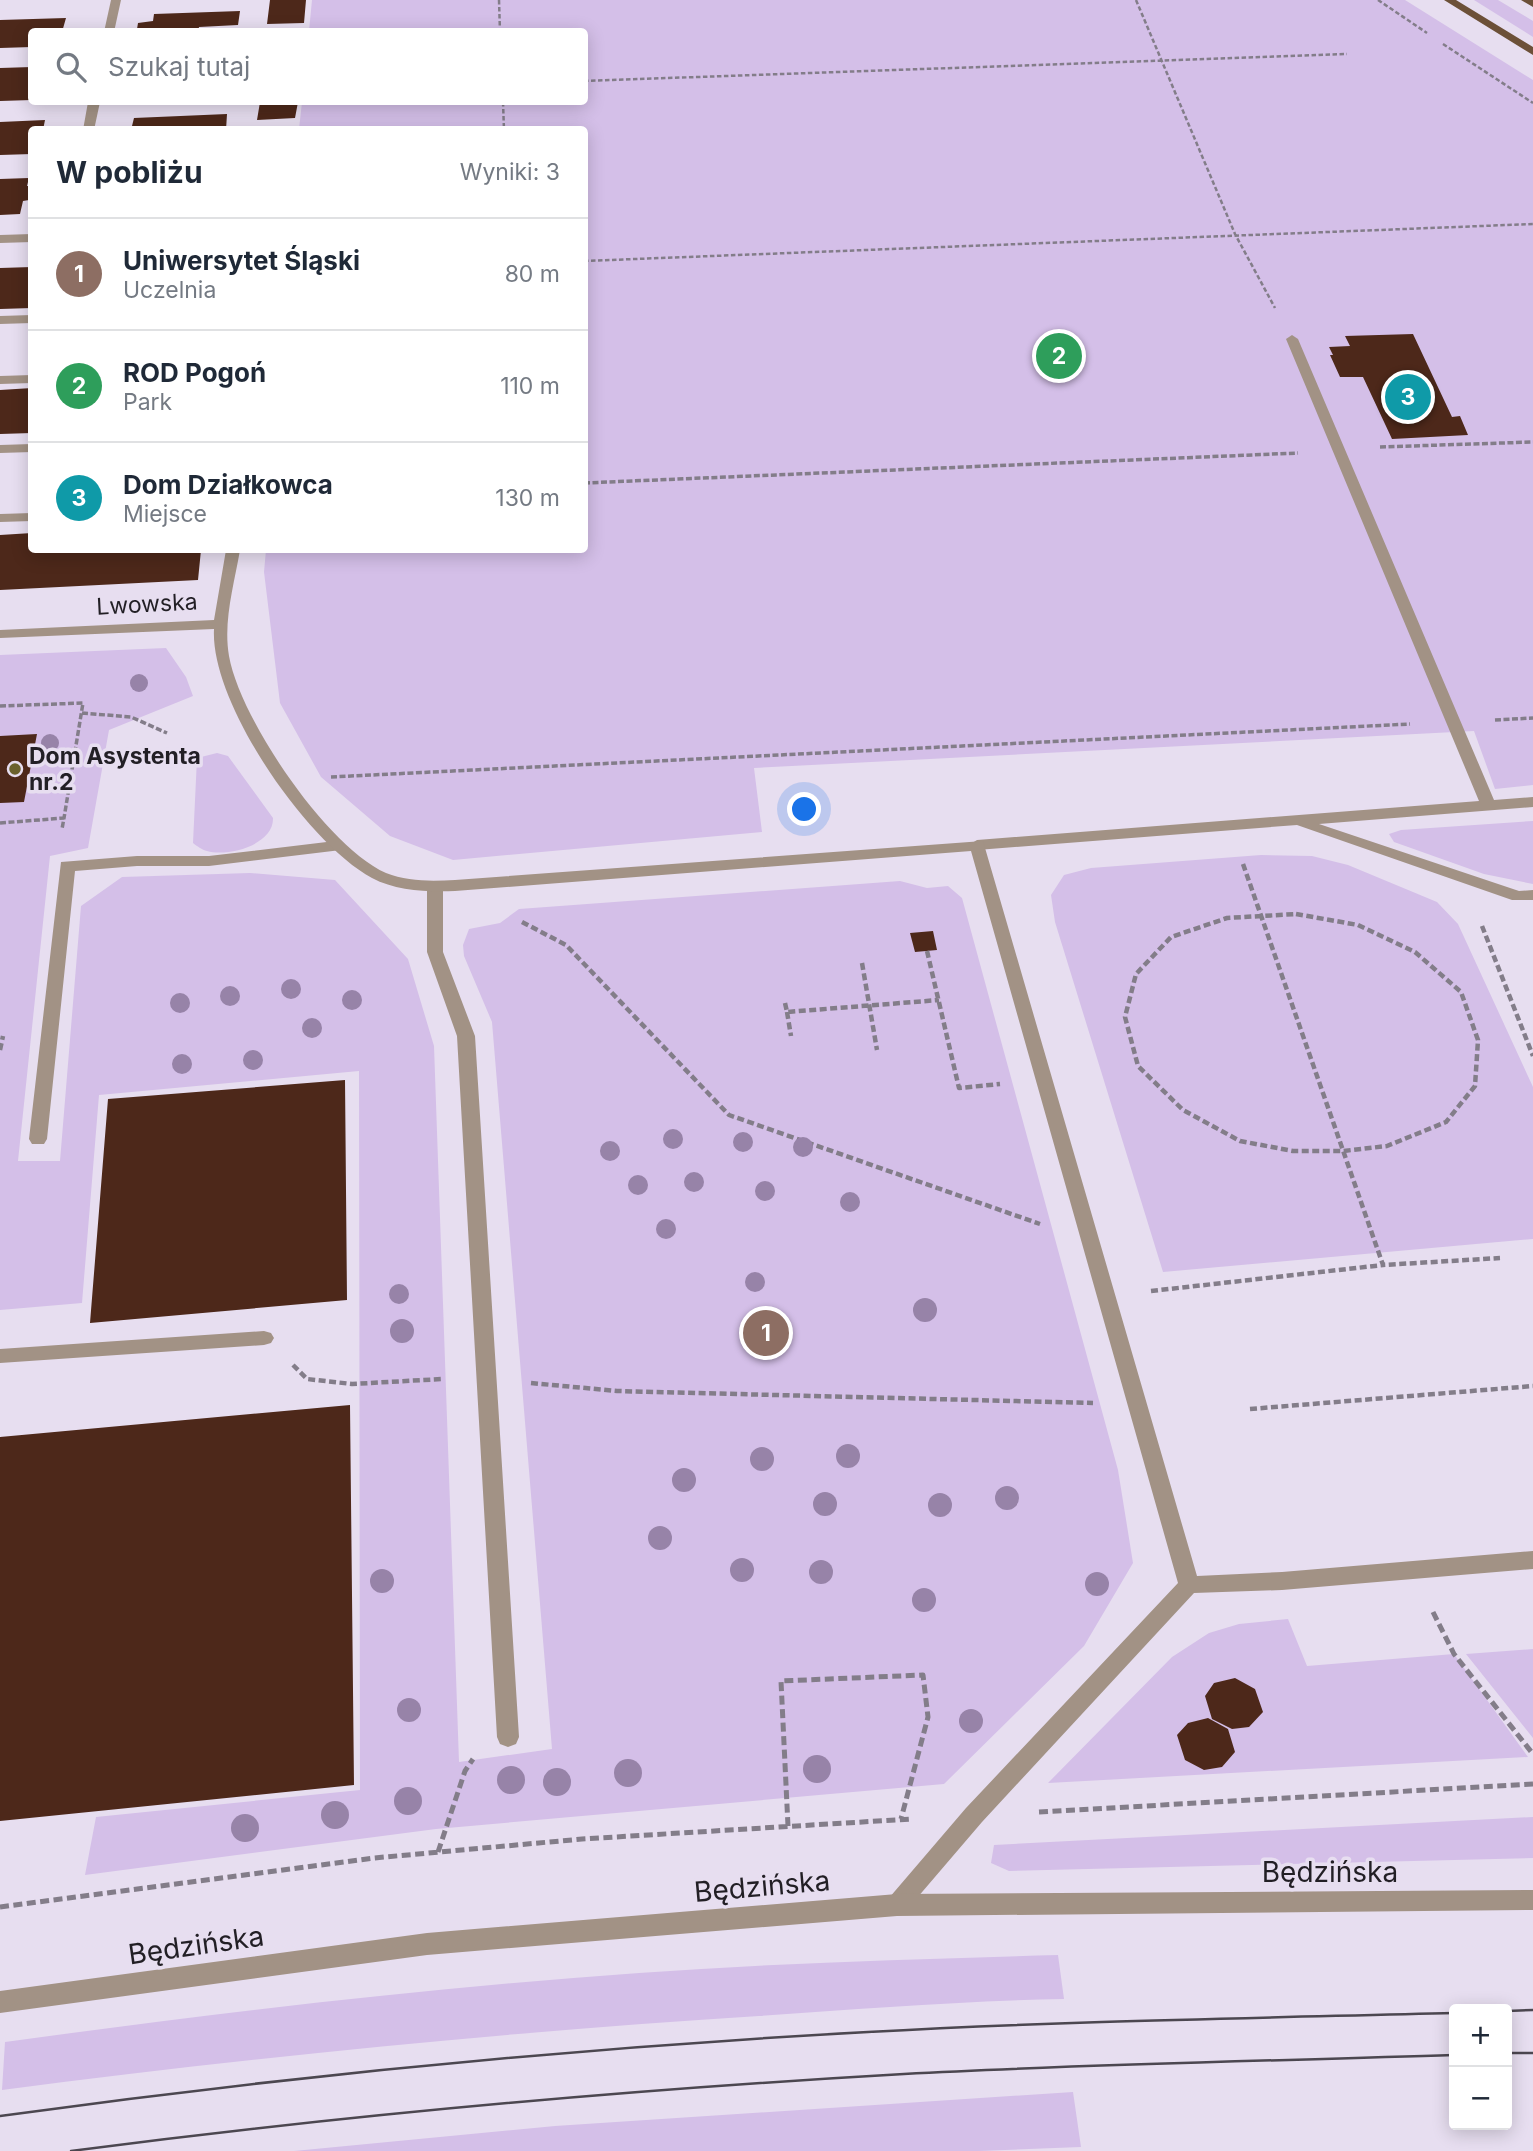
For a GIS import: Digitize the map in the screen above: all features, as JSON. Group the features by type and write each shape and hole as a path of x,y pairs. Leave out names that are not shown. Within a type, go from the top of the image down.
{"main road":[{"path":"1450,0 1533,52"},
{"path":"1526,0 1533,4"}],"street":[{"path":"110,28 116,0"},
{"path":"89,126 93,105"},
{"path":"0,239 28,238"},
{"path":"0,320 28,319"},
{"path":"1292,339 1488,805"},
{"path":"0,380 28,379"},
{"path":"0,449 28,448"},
{"path":"0,518 28,517"},
{"name":"Lwowska","path":"0,634 222,624 233,553"},
{"path":"222,624 224,664 239,699 287,786 335,846 379,876 435,889 501,880 1297,822 1533,802"},
{"path":"1297,822 1518,896 1533,895"},
{"path":"977,845 1189,1585"},
{"path":"38,1139 67,866 137,861 209,861 335,846"},
{"path":"435,889 435,952 466,1036 508,1737"},
{"path":"0,1356 264,1338"},
{"path":"897,1905 974,1815 1189,1585 1282,1581 1533,1560"},
{"name":"Będzińska","path":"0,2002 427,1944 897,1905 1533,1900"}],"path":[{"path":"499,0 500,28"},
{"path":"1136,0 1235,234 1292,339"},
{"path":"1378,0 1431,36"},
{"path":"1442,43 1533,103"},
{"path":"588,81 1347,54"},
{"path":"503,105 505,126"},
{"path":"588,261 1533,224"},
{"path":"588,482 1280,455 1340,449 1533,442"},
{"path":"0,706 83,703 64,818"},
{"path":"82,713 131,717 167,733"},
{"path":"321,777 1533,718"},
{"path":"1231,826 1383,1265"},
{"path":"1296,914 1358,925 1415,952 1461,992 1478,1040 1475,1086 1446,1122 1387,1146 1343,1151 1293,1151 1240,1141 1183,1110 1138,1066 1125,1017 1136,974 1171,937 1227,918 1261,915 1296,914"},
{"path":"555,939 617,996 729,1115 1047,1226 1086,1227"},
{"path":"927,951 958,1080"},
{"path":"862,963 877,1050"},
{"path":"787,1013 939,1000"},
{"path":"785,1003 791,1036"},
{"path":"1106,1296 1383,1265 1500,1258"},
{"path":"264,1338 307,1379 352,1384 424,1379"},
{"path":"1250,1409 1533,1386"},
{"path":"617,1391 1095,1403 1142,1419"},
{"path":"1412,1569 1454,1654 1533,1754"},
{"path":"789,1826 781,1681 923,1675 928,1717 901,1819"},
{"path":"438,1853 465,1771 480,1749 508,1737"},
{"path":"0,1907 438,1853 582,1839 1533,1784"}],"shaded area":[{"path":"312,0 1405,0 1533,80 1533,785 1495,789 1474,731 754,768 762,832 453,860 390,836 321,777 280,703 264,572 266,553 588,553 588,126 299,126 302,105 588,105 588,28 309,28"},
{"path":"1474,0 1498,0 1533,21 1533,37"},
{"path":"166,648 186,677 193,696 109,730 88,848 50,856 18,1161 60,1161 81,906 122,877 250,873 335,880 408,959 434,1046 459,1762 552,1749 492,1022 464,956 463,945 469,929 500,923 519,909 900,881 927,888 948,886 962,898 1118,1470 1133,1563 1084,1646 944,1784 436,1829 85,1875 96,1817 360,1790 359,1071 99,1095 82,1303 0,1310 0,655"},
{"path":"217,753 228,756 273,818 266,835 258,842 226,852 205,850 193,843 197,758"},
{"path":"1533,821 1533,884 1484,874 1394,842 1389,834 1401,830"},
{"path":"1261,855 1312,856 1348,865 1437,902 1458,924 1533,1087 1533,1239 1163,1272 1055,922 1051,895 1064,875 1091,868"},
{"path":"1288,1619 1307,1666 1454,1654 1528,1757 1048,1783 1172,1657 1209,1633 1239,1624"},
{"path":"1533,1649 1533,1738 1466,1654"},
{"path":"1533,1817 1533,1858 1009,1871 991,1863 994,1845"},
{"path":"1058,1955 1064,1999 873,2008 475,2038 286,2056 2,2090 5,2042 163,2021 401,1994 639,1973 796,1964"},
{"path":"1073,2092 1081,2147 979,2151 294,2151 555,2126"}],"building":[{"path":"270,0 306,0 304,23 267,24"},
{"path":"240,11 238,25 137,28 138,23 153,21 154,14"},
{"path":"66,18 63,28 28,28 28,47 0,48 0,20"},
{"path":"28,67 28,100 0,101 0,68"},
{"path":"260,105 297,105 295,118 257,120"},
{"path":"227,114 226,126 132,126 134,118"},
{"path":"45,120 44,126 28,126 28,154 0,155 0,122"},
{"path":"28,178 28,200 23,201 20,214 0,215 0,179"},
{"path":"28,267 28,308 0,309 0,268"},
{"path":"1413,334 1452,417 1460,416 1468,435 1392,439 1363,377 1340,377 1330,355 1333,355 1329,347 1350,346 1345,336"},
{"path":"28,388 28,433 0,434 0,390"},
{"path":"28,533 28,553 201,553 198,580 0,590 0,535"},
{"name":"Dom Asystenta nr.2","path":"37,734 24,802 0,803 0,736"},
{"path":"933,931 937,950 915,952 910,933"},
{"path":"345,1080 347,1300 90,1323 108,1099"},
{"path":"350,1405 354,1785 0,1821 0,1437"},
{"path":"1235,1678 1255,1689 1263,1712 1249,1727 1232,1729 1212,1719 1205,1696 1214,1683"},
{"path":"1208,1718 1228,1729 1235,1752 1222,1767 1204,1770 1185,1760 1177,1735 1188,1723"}],"tram line":[{"path":"1512,2011 1533,2010"},
{"path":"0,2116 324,2076 650,2046 1014,2025 1449,2013"},
{"path":"1512,2053 1533,2053"},
{"path":"71,2151 382,2115 799,2080 1041,2068 1449,2055"}],"place":[{"name":"ROD Pogoń","path":"1059,356"},
{"name":"Dom Działkowca","path":"1408,397"},
{"name":"Dom Asystenta nr.2","path":"15,769"},
{"name":"Uniwersytet Śląski","path":"766,1333"}]}
